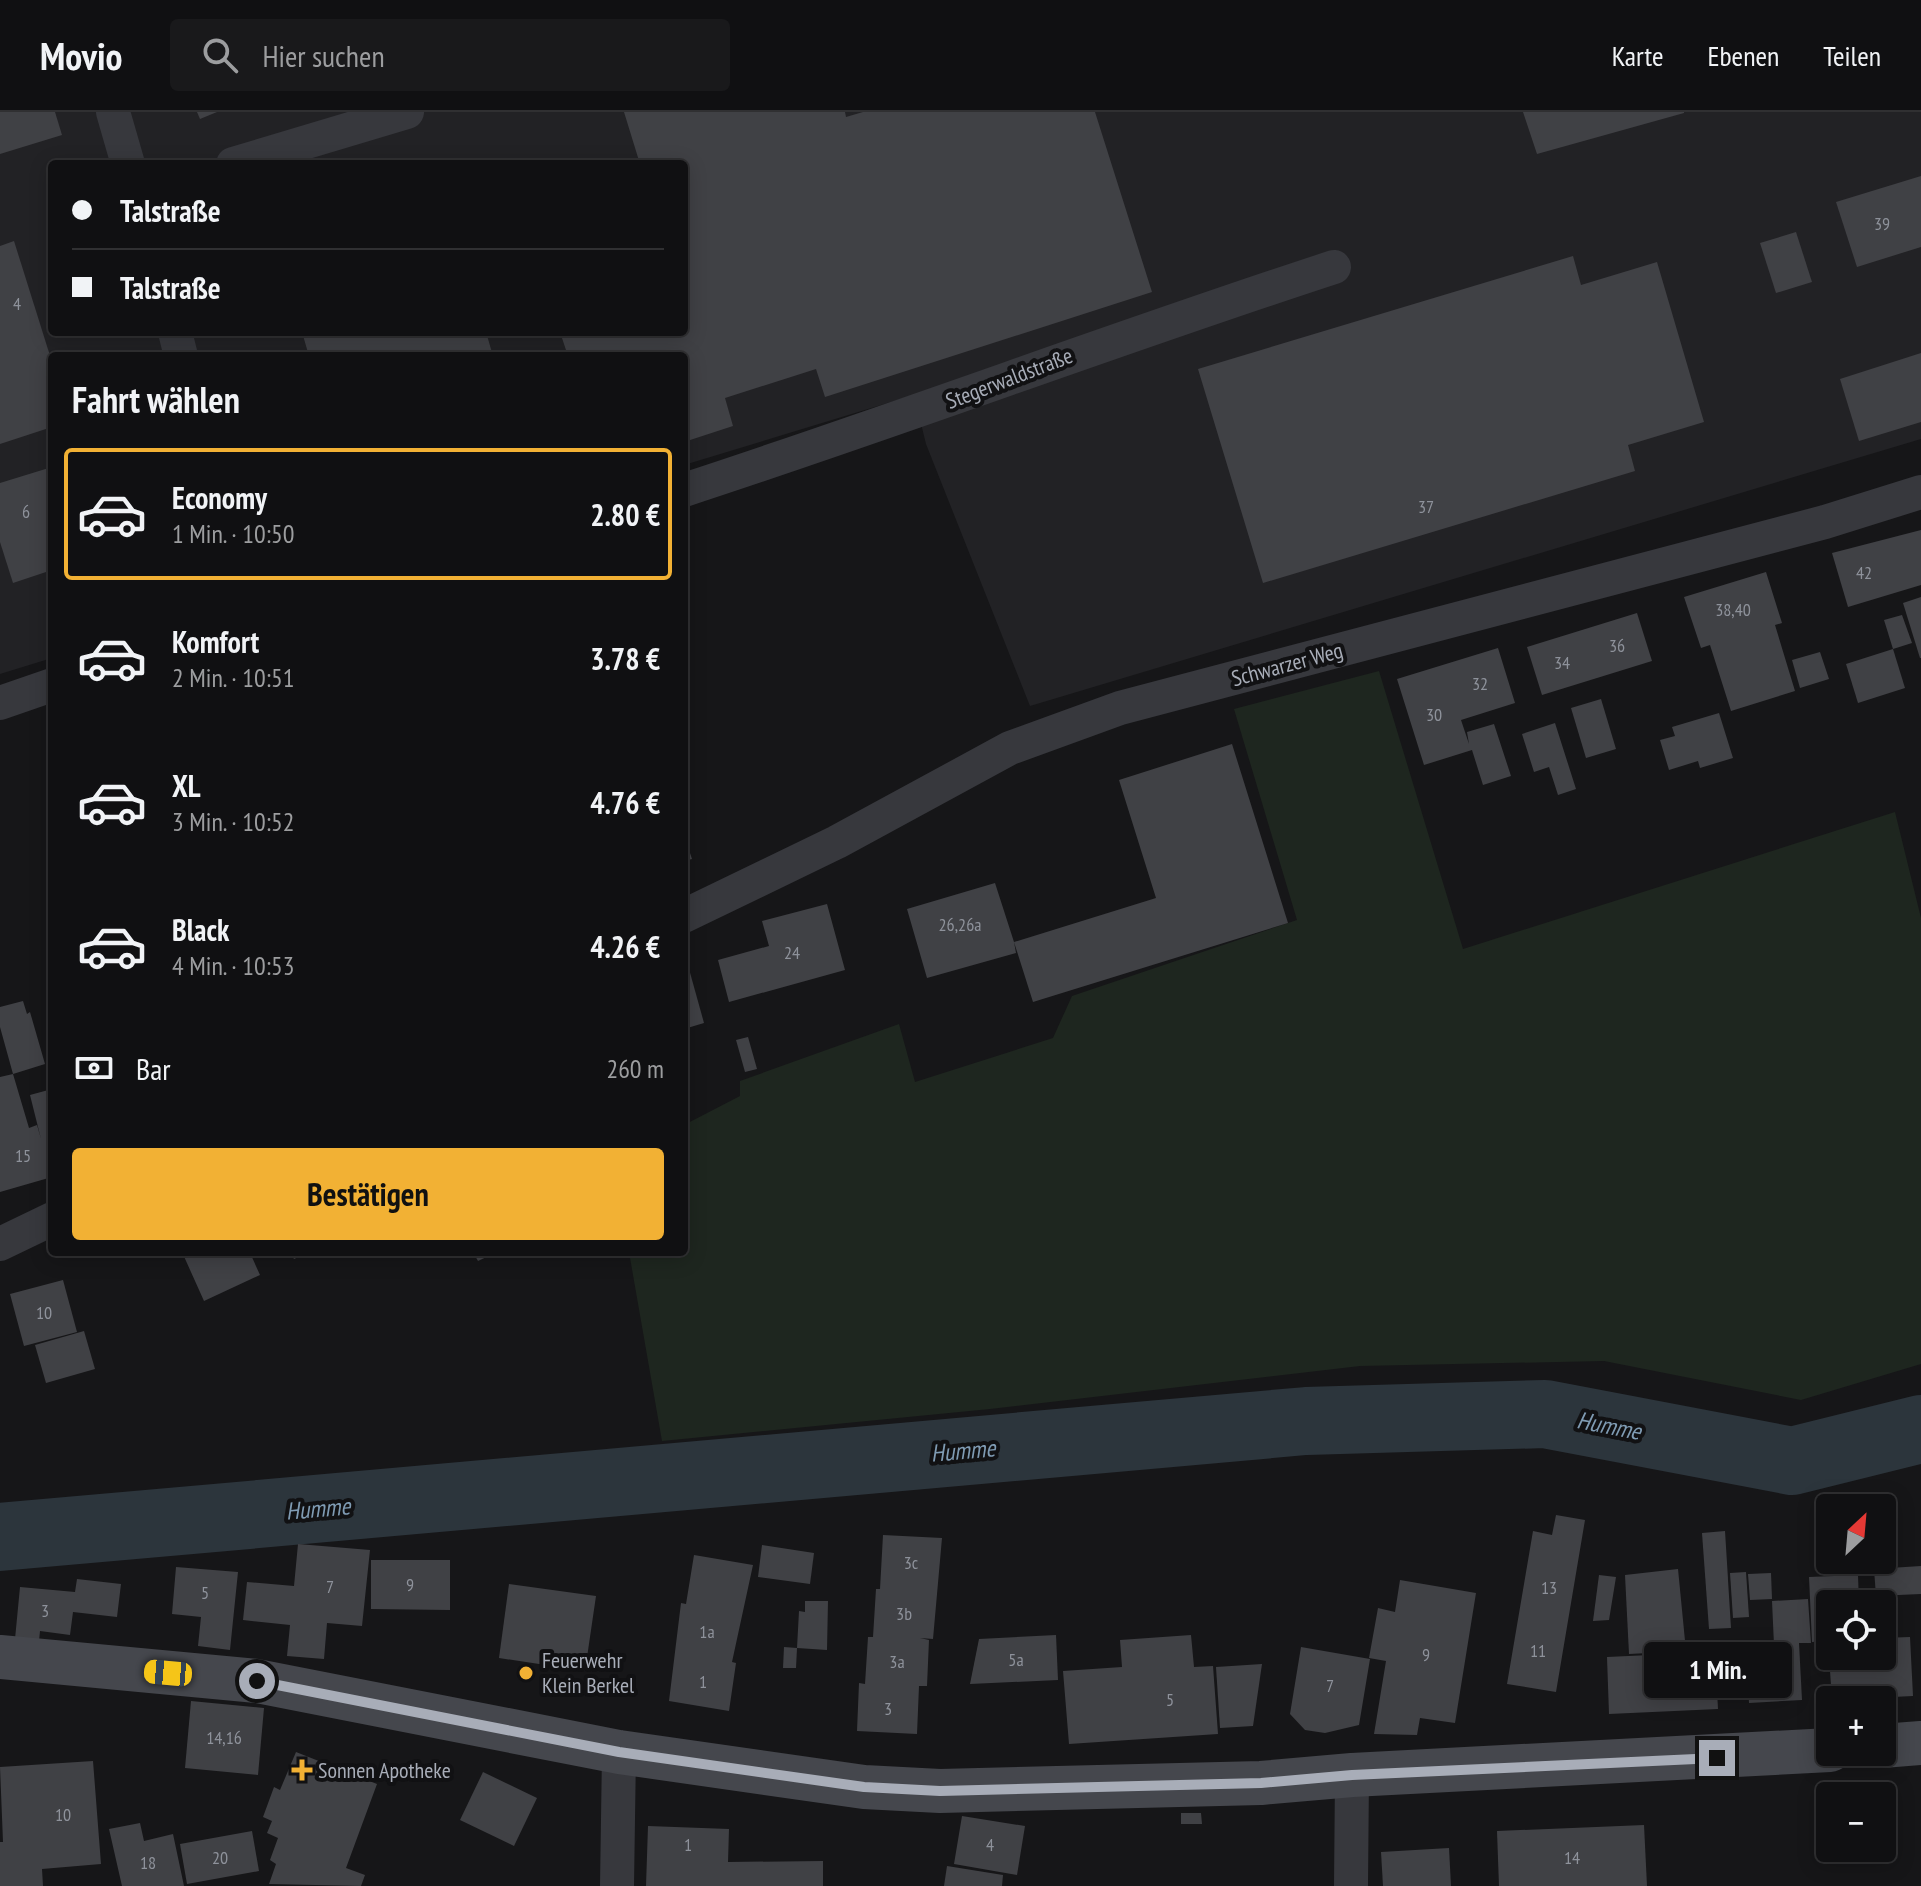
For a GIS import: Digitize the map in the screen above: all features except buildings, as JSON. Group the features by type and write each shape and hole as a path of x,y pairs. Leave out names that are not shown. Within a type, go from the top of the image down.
{"street":[{"path":"113,112 127,160"},
{"path":"246,160 407,112"},
{"name":"Stegerwaldstraße","path":"688,489 896,421 1103,342 1334,267"},
{"name":"Schwarzer Weg","path":"688,914 837,842 1010,748 1120,708 1825,522 1921,492"},
{"path":"0,703 48,686"},
{"path":"0,1244 48,1221"},
{"path":"0,1657 257,1681 619,1752 864,1787 940,1791 1261,1783 1352,1775 1689,1760 1816,1751"},
{"path":"1896,1745 1921,1743"},
{"path":"617,1886 619,1752"},
{"path":"1351,1886 1352,1775"}],"shaded area":[{"path":"0,112 1921,112 1921,439 1030,706 926,444 914,395 688,464 688,352 48,352 48,659 0,674"},
{"path":"1379,671 1463,949 1895,812 1921,918 1921,1364 1801,1400 1604,1361 1360,1366 990,1409 662,1441 630,1256 688,1256 688,1123 740,1096 740,1081 899,1024 915,1082 1053,1038 1072,996 1297,920 1234,709"}],"waterway":[{"name":"Humme","path":"0,1537 1306,1421 1545,1414 1792,1461 1921,1429"}],"place":[{"name":"Feuerwehr Klein Berkel","path":"526,1673"},
{"name":"Sonnen Apotheke","path":"302,1770"}],"route":[{"path":"257,1681 619,1752 864,1787 940,1791 1261,1783 1352,1775 1717,1758"}]}
